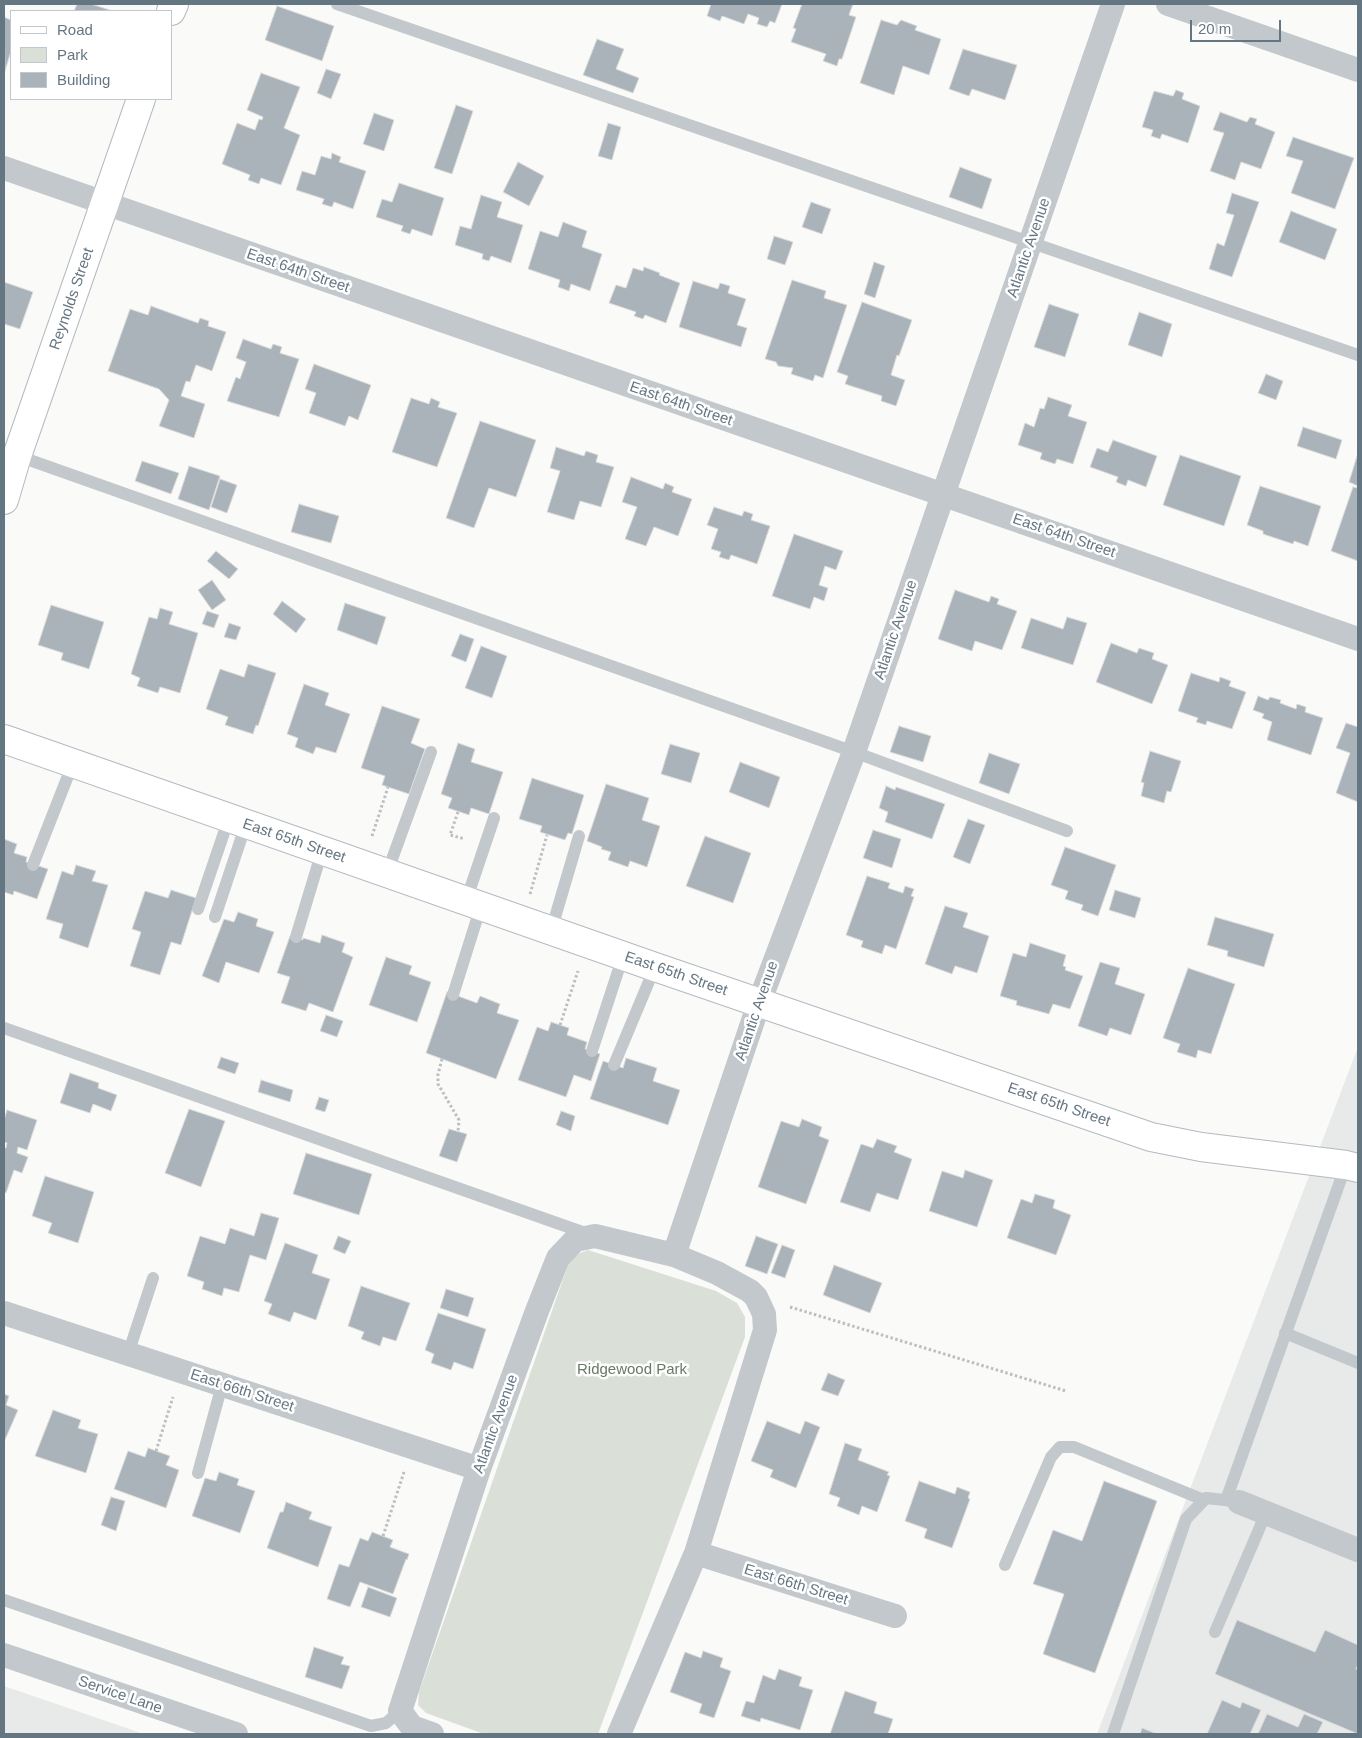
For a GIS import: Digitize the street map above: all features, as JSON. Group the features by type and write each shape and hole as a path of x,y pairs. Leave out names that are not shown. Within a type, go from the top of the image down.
{"street":[{"name":"Atlantic Avenue","path":"674,1255 759,1003 854,752 1114,4"},
{"path":"1168,4 1358,70"},
{"name":"Reynolds Street","path":"4,500 10,454 105,204 141,100"},
{"name":"East 64th Street","path":"4,168 1358,638"},
{"name":"East 65th Street","path":"4,739 587,944 1151,1137 1202,1148 1352,1167"},
{"name":"Atlantic Avenue","path":"400,1711 480,1470 558,1258 575,1240 595,1236"},
{"path":"595,1236 674,1255 717,1273 745,1288 756,1297 764,1314 765,1330 696,1553 619,1734"},
{"name":"East 66th Street","path":"4,1313 480,1470"},
{"path":"1232,1501 1358,1550"},
{"name":"East 66th Street","path":"696,1553 895,1616"},
{"name":"Service Lane","path":"4,1658 236,1734"},
{"path":"400,1711 412,1727 432,1734"}],"lane":[{"path":"337,4 1358,355"},
{"path":"10,454 854,752 1067,831"},
{"path":"375,869 431,752"},
{"path":"34,865 73,763"},
{"path":"453,994 474,904 484,846 494,818"},
{"path":"198,909 238,821"},
{"path":"215,917 238,821"},
{"path":"551,931 579,836"},
{"path":"296,938 322,851"},
{"path":"592,1051 623,956"},
{"path":"614,1065 655,967"},
{"path":"4,1028 595,1236"},
{"path":"1113,1734 1186,1519 1206,1498 1232,1501 1285,1333 1352,1167"},
{"path":"128,1354 153,1278"},
{"path":"1285,1333 1358,1363"},
{"path":"198,1473 222,1385"},
{"path":"1005,1565 1051,1456 1060,1447 1074,1447 1204,1500"},
{"path":"1215,1632 1266,1513"},
{"path":"4,1600 372,1726 386,1723 400,1711"}],"path":[{"path":"375,869 388,787"},
{"path":"458,812 450,835 484,846"},
{"path":"522,921 547,834"},
{"path":"560,1025 587,944"},
{"path":"442,1059 438,1074 438,1084 459,1120 458,1132"},
{"path":"756,1297 1066,1391"},
{"path":"156,1451 182,1372"},
{"path":"383,1536 412,1447"}],"shaded area":[{"path":"1358,1047 1358,1734 1097,1734 1350,1068"},
{"path":"4,1686 144,1734 4,1734"}],"green space":[{"name":"Ridgewood Park","path":"588,1250 716,1291 737,1303 745,1317 745,1337 598,1734 484,1734 426,1713 418,1705 419,1692 568,1265 575,1255"}],"building":[{"path":"77,4 91,4 110,10 74,10"},
{"path":"711,4 782,4 775,23 770,21 767,27 757,24 759,18 748,14 744,24 722,16 720,21 707,16"},
{"path":"802,4 853,4 849,15 856,17 842,59 839,59 837,66 823,61 826,54 791,42 796,29 793,28"},
{"path":"277,6 334,26 322,61 265,40"},
{"path":"4,17 10,20 10,54 5,71"},
{"path":"881,20 897,25 901,20 917,26 915,30 941,39 929,75 903,66 894,95 860,83"},
{"path":"597,39 624,49 616,69 639,78 633,93 583,75"},
{"path":"963,49 1017,65 1005,100 972,89 969,96 949,89"},
{"path":"326,69 341,74 331,99 317,93"},
{"path":"261,73 300,87 284,128 300,135 281,185 261,178 259,184 248,180 250,175 222,164 237,123 255,130 259,119 262,120 263,117 247,110"},
{"path":"1176,90 1184,93 1182,99 1200,106 1188,143 1162,134 1160,139 1151,136 1153,130 1142,127 1154,91 1173,96"},
{"path":"456,105 473,111 452,174 434,168"},
{"path":"1220,112 1247,122 1250,117 1257,119 1255,124 1275,132 1261,169 1241,162 1235,180 1210,171 1224,133 1213,130"},
{"path":"374,113 394,120 384,151 363,144"},
{"path":"608,123 621,127 612,160 598,156"},
{"path":"1293,137 1354,158 1335,209 1291,193 1303,161 1286,156"},
{"path":"332,153 341,157 339,162 366,171 353,209 334,202 332,207 322,204 324,199 296,190 302,171 315,175 321,156 331,159"},
{"path":"518,162 544,176 529,206 503,192"},
{"path":"960,167 992,179 982,209 949,197"},
{"path":"399,183 444,198 432,236 412,229 410,234 401,231 403,226 376,217 382,199 392,202"},
{"path":"1232,193 1259,202 1232,277 1209,269 1217,243 1224,246 1234,215 1226,213"},
{"path":"481,195 502,202 497,217 523,225 511,263 491,256 489,261 482,259 483,254 455,245 460,226 471,229"},
{"path":"811,202 831,209 822,234 802,227"},
{"path":"1291,211 1337,229 1325,260 1279,242"},
{"path":"563,222 587,231 582,247 602,254 590,291 571,284 569,291 558,287 560,280 528,269 540,231 558,237"},
{"path":"774,236 793,242 785,265 767,259"},
{"path":"874,262 885,266 875,298 864,294"},
{"path":"644,267 680,283 666,323 645,315 643,319 634,316 636,312 609,303 616,285 626,288 633,268 643,271"},
{"path":"792,280 826,291 824,298 847,305 823,378 815,375 813,381 791,374 793,368 778,366 776,362 765,359"},
{"path":"693,281 718,289 720,283 730,286 728,293 746,299 737,325 747,328 741,347 679,327"},
{"path":"4,282 33,292 20,329 4,324"},
{"path":"862,302 912,320 899,356 897,355 891,375 905,380 896,406 881,401 882,396 845,384 848,376 837,372"},
{"path":"1049,304 1079,314 1065,357 1034,347"},
{"path":"151,306 198,323 200,318 209,321 208,326 226,332 212,371 196,365 190,382 186,381 181,396 205,404 194,438 159,426 169,400 159,389 108,371 130,309 148,315"},
{"path":"1139,312 1172,324 1162,357 1128,345"},
{"path":"243,339 271,349 273,344 282,347 280,353 299,359 279,417 227,401 236,377 240,379 246,362 236,358"},
{"path":"314,364 371,385 358,420 349,416 345,426 309,413 316,393 305,389"},
{"path":"1266,374 1283,381 1276,400 1258,393"},
{"path":"1048,397 1072,405 1068,416 1087,422 1073,464 1057,459 1055,464 1040,459 1042,453 1018,445 1025,423 1034,427 1040,408 1044,409"},
{"path":"411,398 429,404 431,398 440,402 438,407 457,413 437,467 392,452"},
{"path":"480,421 536,440 516,497 489,488 474,528 446,518"},
{"path":"1303,427 1342,440 1336,459 1297,446"},
{"path":"1113,440 1157,456 1146,487 1128,480 1126,486 1116,482 1118,477 1090,467 1097,448 1108,452"},
{"path":"556,447 584,456 586,451 598,455 596,462 614,467 601,507 580,501 574,520 547,512 560,471 550,468"},
{"path":"1180,455 1241,476 1224,526 1163,505"},
{"path":"1358,456 1358,486 1349,482"},
{"path":"142,461 179,473 171,494 135,481"},
{"path":"189,466 220,476 209,510 178,499"},
{"path":"631,477 663,489 665,483 674,487 672,492 692,499 678,536 654,527 646,546 625,539 637,507 622,502"},
{"path":"220,479 237,485 227,513 211,507"},
{"path":"1260,486 1321,506 1308,546 1294,541 1293,544 1263,534 1263,531 1247,525"},
{"path":"1353,487 1358,488 1358,561 1331,551"},
{"path":"299,504 339,516 331,543 291,532"},
{"path":"714,507 742,516 744,511 753,514 751,520 770,526 757,564 731,555 729,560 719,557 721,552 711,549 718,529 707,525"},
{"path":"794,534 843,551 836,570 825,566 819,585 828,588 824,601 814,597 810,609 772,596"},
{"path":"216,551 238,569 229,579 207,561"},
{"path":"212,580 226,600 212,610 198,590"},
{"path":"955,590 989,602 991,596 999,599 997,604 1017,611 1002,650 975,641 972,651 938,639"},
{"path":"282,601 306,619 296,633 273,614"},
{"path":"345,603 386,617 377,645 337,630"},
{"path":"51,605 104,622 89,669 61,660 63,653 38,645"},
{"path":"160,608 173,612 169,624 198,633 180,693 160,687 158,693 137,686 140,678 131,674 149,617 157,619"},
{"path":"207,611 219,615 214,628 202,624"},
{"path":"1067,617 1087,623 1073,665 1021,648 1031,618 1063,629"},
{"path":"229,623 241,627 236,640 224,637"},
{"path":"460,634 474,639 466,662 451,656"},
{"path":"1111,643 1137,653 1139,648 1154,653 1152,659 1168,665 1152,704 1096,682"},
{"path":"481,646 507,656 492,698 465,688"},
{"path":"248,664 276,673 258,726 256,725 253,734 225,725 228,717 206,709 220,669 244,677"},
{"path":"1191,673 1219,682 1220,677 1231,681 1229,686 1246,692 1232,729 1207,721 1206,725 1196,722 1198,718 1178,711"},
{"path":"304,684 329,693 325,705 350,714 336,753 316,747 313,754 295,747 298,738 287,734"},
{"path":"1258,696 1268,700 1270,697 1281,700 1280,703 1296,709 1297,704 1306,707 1305,712 1323,718 1311,755 1267,740 1272,722 1262,718 1264,714 1253,710"},
{"path":"382,706 420,719 411,743 425,749 409,794 382,785 385,776 361,768"},
{"path":"1346,723 1358,727 1358,802 1336,793 1350,753 1336,748"},
{"path":"899,726 931,736 923,762 890,752"},
{"path":"458,743 475,749 471,762 503,772 489,814 471,808 469,815 448,808 452,798 441,794"},
{"path":"670,744 700,753 691,783 661,774"},
{"path":"1150,751 1181,761 1171,792 1167,791 1164,803 1141,796 1144,783 1141,782"},
{"path":"989,753 1020,764 1009,794 979,783"},
{"path":"740,762 780,777 769,808 729,792"},
{"path":"532,778 584,795 572,834 568,833 565,840 540,832 542,826 519,819"},
{"path":"606,784 649,798 642,820 660,826 647,867 630,861 628,867 608,860 611,852 587,841"},
{"path":"886,786 895,790 896,787 945,804 932,839 885,822 888,812 879,808"},
{"path":"968,819 985,825 970,864 953,857"},
{"path":"873,830 901,839 892,868 863,858"},
{"path":"705,836 751,853 733,903 686,886"},
{"path":"4,839 17,844 14,853 27,857 26,862 48,869 37,899 14,891 13,895 4,892"},
{"path":"1065,847 1116,865 1098,916 1081,910 1083,905 1065,899 1068,891 1051,885"},
{"path":"76,865 96,871 92,881 108,885 88,948 59,938 63,924 46,919 62,871 73,875"},
{"path":"867,876 890,883 888,888 903,893 905,886 914,889 911,896 914,897 896,949 885,945 882,954 861,947 863,941 846,935"},
{"path":"171,890 196,898 181,945 171,942 160,975 130,966 141,932 132,929 145,891 168,898"},
{"path":"1115,890 1141,898 1135,918 1109,910"},
{"path":"945,906 968,913 963,927 989,936 977,973 955,966 952,974 925,964"},
{"path":"238,912 258,919 256,926 274,932 259,973 226,962 219,983 202,976 224,919 234,922"},
{"path":"1215,917 1274,934 1264,967 1227,956 1228,951 1207,945"},
{"path":"322,935 345,943 342,952 353,957 333,1012 309,1003 306,1011 281,1003 290,977 277,973 290,936 320,943"},
{"path":"1030,943 1066,955 1063,966 1066,967 1065,970 1083,976 1070,1009 1053,1004 1049,1014 1016,1005 1017,1001 1000,996 1013,953 1026,957"},
{"path":"386,957 412,966 409,974 431,982 417,1022 369,1005"},
{"path":"1100,962 1120,968 1115,984 1145,994 1131,1035 1110,1028 1107,1036 1078,1026"},
{"path":"1188,968 1235,984 1211,1054 1198,1050 1196,1058 1177,1052 1180,1044 1163,1038"},
{"path":"447,992 477,1003 480,996 500,1004 497,1013 519,1020 496,1079 426,1053"},
{"path":"326,1015 343,1021 337,1037 320,1031"},
{"path":"551,1022 569,1028 567,1035 587,1042 585,1049 600,1054 591,1081 574,1075 566,1097 518,1080 537,1027 548,1031"},
{"path":"221,1057 239,1063 235,1074 217,1068"},
{"path":"626,1058 657,1068 653,1081 680,1090 668,1125 590,1099 603,1061 623,1068"},
{"path":"70,1073 99,1083 98,1088 117,1095 111,1111 93,1104 90,1113 60,1103"},
{"path":"261,1080 293,1090 290,1102 258,1092"},
{"path":"319,1097 329,1100 325,1112 315,1109"},
{"path":"189,1109 225,1121 201,1187 165,1173"},
{"path":"7,1110 37,1120 27,1150 18,1147 17,1153 28,1157 22,1173 14,1170 6,1193 4,1192 4,1147 6,1148 7,1143 4,1142 4,1120"},
{"path":"561,1111 575,1116 571,1131 556,1125"},
{"path":"802,1119 822,1127 819,1136 829,1140 806,1204 758,1187 781,1121 799,1127"},
{"path":"449,1129 467,1134 457,1162 439,1156"},
{"path":"877,1139 897,1146 894,1152 912,1159 898,1200 877,1193 870,1212 840,1202 861,1144 873,1148"},
{"path":"306,1153 372,1174 359,1215 293,1194"},
{"path":"965,1170 993,1180 977,1227 929,1211 942,1171 963,1178"},
{"path":"45,1176 94,1192 78,1243 48,1233 52,1223 32,1216"},
{"path":"1035,1194 1055,1200 1053,1208 1071,1215 1056,1255 1007,1238 1021,1199 1032,1203"},
{"path":"261,1213 279,1218 266,1260 250,1255 239,1292 224,1288 222,1296 202,1289 204,1282 187,1276 200,1236 225,1244 230,1228 254,1236"},
{"path":"338,1236 351,1241 345,1254 333,1249"},
{"path":"756,1236 778,1244 767,1274 745,1266"},
{"path":"285,1243 318,1255 312,1273 330,1279 316,1320 294,1312 290,1322 268,1314 272,1304 264,1301"},
{"path":"782,1245 795,1250 785,1278 771,1273"},
{"path":"834,1265 882,1283 870,1313 823,1295"},
{"path":"361,1286 410,1303 396,1341 383,1337 380,1346 361,1339 364,1332 348,1326"},
{"path":"446,1289 474,1298 468,1317 440,1308"},
{"path":"438,1313 486,1329 473,1369 454,1362 451,1370 431,1363 434,1354 425,1350"},
{"path":"828,1373 845,1380 838,1396 821,1390"},
{"path":"4,1394 9,1396 6,1405 18,1410 4,1442"},
{"path":"53,1410 81,1420 78,1428 98,1434 86,1473 35,1456"},
{"path":"767,1421 800,1434 805,1421 820,1427 796,1488 770,1477 773,1470 751,1461"},
{"path":"845,1443 862,1449 858,1460 889,1472 887,1475 890,1476 877,1512 862,1506 859,1515 837,1506 840,1498 829,1494"},
{"path":"148,1448 170,1456 166,1465 179,1470 166,1508 114,1489 128,1451 145,1457"},
{"path":"219,1472 239,1479 237,1485 255,1491 240,1533 192,1516 205,1478 216,1481"},
{"path":"919,1481 955,1494 957,1487 970,1492 968,1498 970,1499 952,1548 924,1538 927,1529 905,1521"},
{"path":"1104,1481 1157,1501 1095,1673 1043,1654 1064,1594 1033,1584 1053,1530 1082,1541"},
{"path":"111,1497 125,1501 116,1531 101,1525"},
{"path":"286,1502 312,1512 309,1519 332,1527 318,1567 267,1548 280,1512 283,1512"},
{"path":"372,1532 393,1540 390,1547 409,1554 393,1594 360,1582 350,1607 327,1599 339,1564 349,1567 360,1538 368,1541"},
{"path":"368,1587 397,1598 390,1617 361,1607"},
{"path":"1237,1620 1315,1652 1325,1630 1358,1645 1358,1664 1356,1669 1358,1670 1358,1734 1215,1674"},
{"path":"314,1647 344,1657 341,1664 350,1666 342,1689 305,1677"},
{"path":"703,1651 723,1658 720,1667 731,1671 714,1718 699,1713 702,1704 670,1692 685,1652 701,1658"},
{"path":"779,1669 802,1677 799,1686 813,1690 800,1730 761,1718 760,1722 741,1716 746,1701 754,1703 763,1675 775,1680"},
{"path":"845,1691 877,1702 874,1713 893,1719 888,1734 830,1734"},
{"path":"1222,1700 1240,1708 1242,1702 1261,1710 1250,1734 1207,1734"},
{"path":"1267,1714 1298,1727 1304,1714 1323,1722 1317,1734 1258,1734"},
{"path":"1142,1728 1157,1734 1140,1734"}]}
